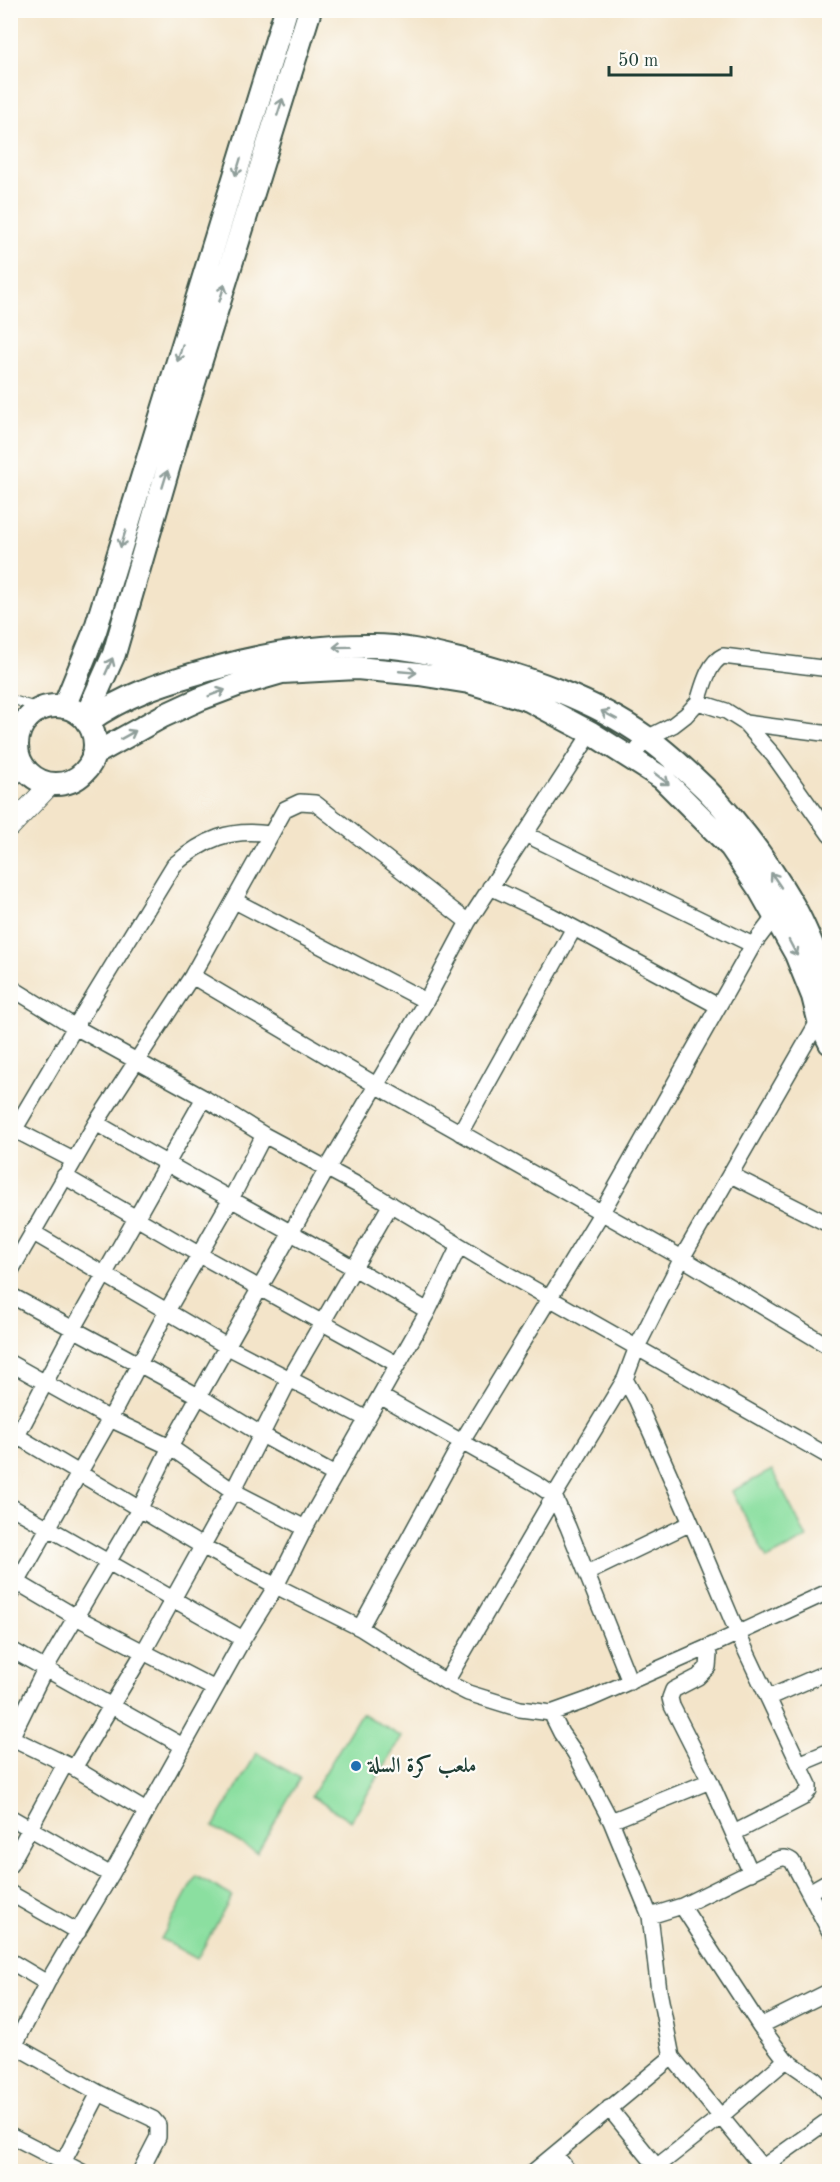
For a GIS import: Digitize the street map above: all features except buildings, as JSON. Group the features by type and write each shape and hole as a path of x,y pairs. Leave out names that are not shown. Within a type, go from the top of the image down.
{"main road":[{"path":"54,708 95,631 286,10"},
{"path":"86,721 114,654 185,412 310,10"},
{"path":"86,721 111,705 140,691 254,657 290,650 375,646 426,652 536,681 609,714 647,738 694,777 743,831 794,906 830,988"},
{"path":"93,755 163,716 237,685 282,672 346,668 419,674 469,682 529,700 591,733 662,778 731,846 796,954 813,996 819,1020 830,1043"},
{"path":"54,708 75,712 86,721 95,743 93,755 82,773 73,780 51,784 39,780 16,761 20,729 34,713 54,708"}],"street":[{"path":"631,758 647,738 686,715 698,702 712,666 723,656 830,669"},
{"path":"698,702 726,711 745,723 774,756 830,835"},
{"path":"745,723 830,734"},
{"path":"146,1811 69,1766 11,1737 45,1668 140,1508 170,1447 327,1169 426,1001 468,922 591,733"},
{"path":"10,827 51,784"},
{"path":"11,1269 63,1176 135,1060 192,976 285,809 300,802 315,803 468,922"},
{"path":"73,1160 13,1133 75,1027 174,865 194,848 226,834 254,832 270,834"},
{"path":"525,834 753,945"},
{"path":"490,887 574,928 718,1006"},
{"path":"235,901 426,1001"},
{"path":"360,1628 461,1443 602,1212 753,945 775,916"},
{"path":"460,1133 574,928"},
{"path":"192,976 376,1085 682,1258 830,1347"},
{"path":"10,987 75,1027 204,1098 264,1135 391,1204 459,1246 637,1347 827,1450"},
{"path":"446,1682 625,1379 637,1347 682,1258 819,1020"},
{"path":"204,1098 13,1439 80,1473 276,1586 360,1628 446,1682 468,1693 520,1709 550,1713 630,1683 830,1591"},
{"path":"96,1123 291,1234 354,1267 428,1311"},
{"path":"215,1689 13,1585 80,1473 264,1135"},
{"path":"731,1175 830,1225"},
{"path":"63,1176 397,1364"},
{"path":"10,1864 69,1766 112,1707 233,1491 289,1380 391,1204"},
{"path":"32,1232 228,1347 367,1419"},
{"path":"141,2172 158,2137 158,2125 153,2119 12,2048 243,1638 276,1586 305,1528 428,1311 459,1246"},
{"path":"10,1295 200,1397 262,1435 335,1475"},
{"path":"10,1363 110,1419 170,1447 233,1491 305,1528"},
{"path":"625,1379 637,1401 738,1634 808,1785 807,1794 734,1833"},
{"path":"380,1396 554,1496 630,1683"},
{"path":"10,1506 243,1638"},
{"path":"587,1573 691,1522"},
{"path":"706,1648 709,1655 708,1667 698,1677 673,1690 670,1698 751,1873"},
{"path":"10,1650 183,1746"},
{"path":"768,1698 830,1671"},
{"path":"550,1713 575,1753 611,1821 650,1916 659,1991 672,2057 761,2170 830,2119"},
{"path":"799,1764 830,1751"},
{"path":"611,1821 710,1781"},
{"path":"10,1817 111,1875"},
{"path":"650,1916 682,1906 782,1857 792,1861 830,1932"},
{"path":"809,1892 830,1880"},
{"path":"10,1893 78,1932"},
{"path":"682,1906 760,2026 786,2060 815,2080 830,2096"},
{"path":"10,1961 48,1983"},
{"path":"760,2026 830,1991"},
{"path":"533,2172 672,2057"},
{"path":"609,2108 656,2170 786,2060"},
{"path":"60,2166 99,2092"},
{"path":"10,2135 60,2166 82,2172"},
{"path":"555,2154 569,2172"}],"lane":[{"path":"10,699 54,708"}],"green space":[{"path":"772,1470 807,1538 767,1559 732,1491"},
{"name":"ملعب كرة السلة","path":"361,1713 402,1737 351,1821 311,1796"},
{"path":"257,1753 300,1778 257,1853 213,1827"},
{"path":"196,1876 232,1896 197,1959 161,1939"}],"place":[{"name":"ملعب كرة السلة","path":"356,1766"}]}
